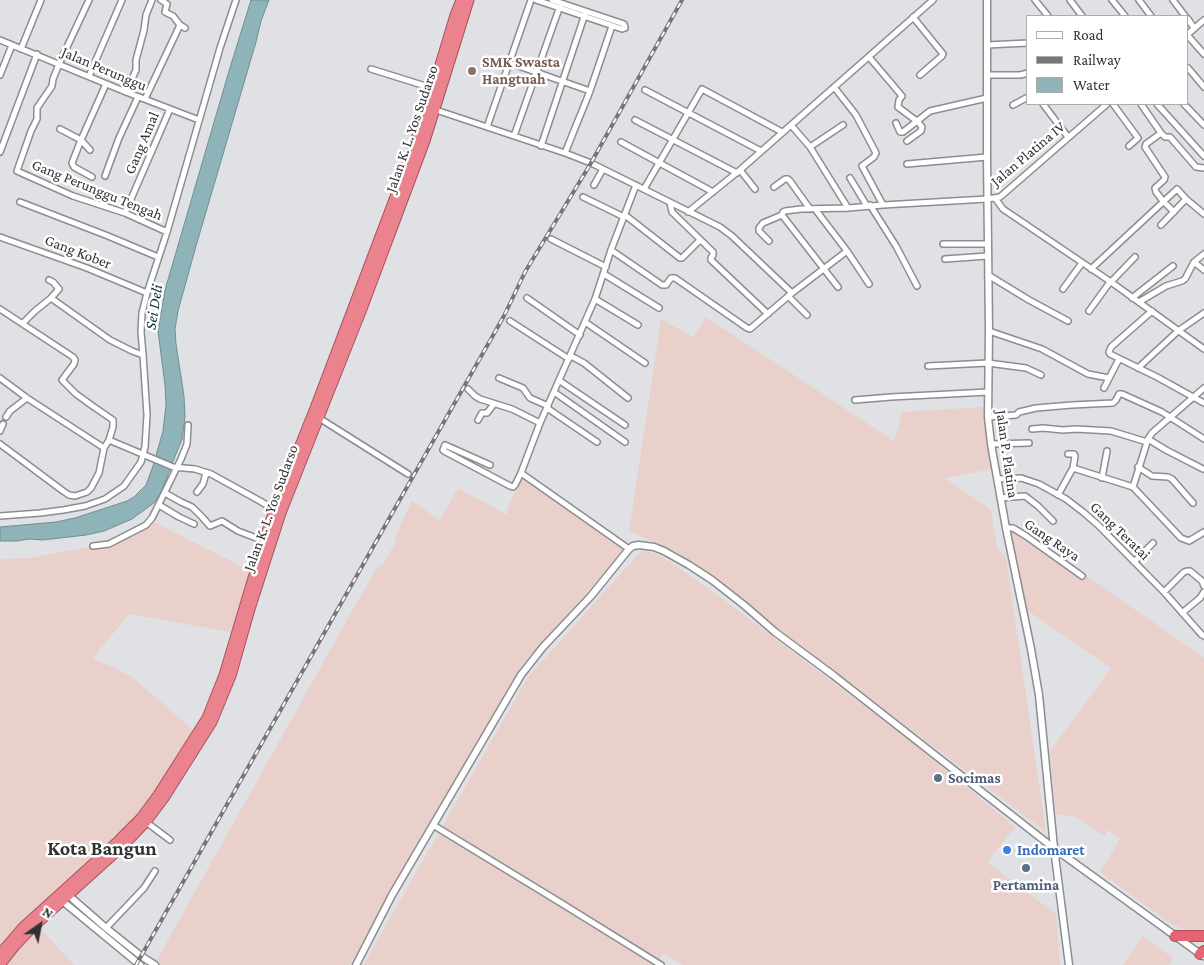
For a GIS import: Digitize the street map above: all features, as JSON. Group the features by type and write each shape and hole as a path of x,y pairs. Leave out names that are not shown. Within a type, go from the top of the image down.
{"highway":[{"name":"Jalan K. L. Yos Sudarso","path":"0,965 14,947 63,895 140,818 158,795 207,718 224,675 264,541 319,418 436,110 437,90 455,15 461,0"},
{"name":"Jalan K. L. Yos Sudarso","path":"0,954 24,927 123,846 146,822 164,798 212,722 230,676 277,512 437,90 469,0"},
{"path":"1174,936 1204,936"}],"street":[{"path":"21,49 41,0"},
{"path":"59,64 89,0"},
{"path":"88,76 122,0"},
{"path":"126,92 136,70 136,60 146,16 152,0"},
{"path":"144,100 182,27 173,16 165,12 167,4 161,0"},
{"path":"0,516 63,510 85,506 105,499 129,481 141,462 144,454 147,415 141,320 147,293 236,0"},
{"path":"487,127 531,0"},
{"path":"536,0 560,5 624,29 624,24 585,14"},
{"path":"552,0 560,5"},
{"path":"688,212 738,172 934,0"},
{"name":"Jalan P. Platina","path":"987,0 988,417 1006,528 1039,694 1054,848 1069,965"},
{"path":"1035,0 1047,15"},
{"path":"1070,0 1081,15"},
{"path":"1112,0 1124,15"},
{"path":"1138,0 1150,15"},
{"path":"1173,0 1184,15"},
{"path":"514,136 560,5"},
{"path":"542,146 585,14"},
{"path":"913,17 943,54 920,75"},
{"path":"1189,20 1194,28"},
{"path":"1189,34 1204,20"},
{"path":"565,153 590,91 612,26"},
{"path":"1189,36 1204,54"},
{"name":"Jalan Perunggu","path":"0,40 144,100 200,120"},
{"path":"987,45 1026,43"},
{"path":"0,75 12,45"},
{"path":"0,152 37,54"},
{"path":"869,57 902,96 898,107 922,127 921,131 907,141"},
{"name":"Gang Perunggu Tengah","path":"59,64 52,86 37,108 37,119 17,171 73,196 125,214 167,232"},
{"path":"510,64 590,91"},
{"path":"371,69 437,90"},
{"path":"1189,69 1204,87"},
{"path":"987,75 1026,74"},
{"path":"92,177 72,166 81,140 106,84"},
{"path":"834,87 856,115 876,153 874,157 862,166 883,204"},
{"path":"644,189 702,89 782,132"},
{"path":"646,90 761,151"},
{"path":"105,176 119,138 138,97"},
{"path":"896,123 900,132 903,132 930,110 987,98"},
{"path":"1014,105 1026,98"},
{"path":"1044,105 1068,137"},
{"name":"Jalan Platina IV","path":"768,241 759,231 759,228 763,223 782,215 785,211 1000,197 1106,105"},
{"path":"1114,105 1138,138 1129,146"},
{"path":"1142,105 1161,133 1166,137 1170,137 1196,167 1204,168"},
{"path":"1158,105 1204,156"},
{"path":"1185,105 1204,125"},
{"name":"Gang Amal","path":"125,214 170,109"},
{"path":"436,110 565,153 603,169 726,231 807,314"},
{"path":"635,120 738,172 755,189"},
{"path":"791,125 810,147 848,208"},
{"path":"810,147 843,125"},
{"path":"60,129 81,140 90,150"},
{"path":"1161,133 1145,146 1165,177 1155,188 1156,192 1174,212"},
{"path":"621,142 713,192"},
{"path":"907,164 987,157"},
{"path":"594,185 603,169"},
{"path":"850,178 896,246 917,286"},
{"path":"774,187 785,179 790,181 847,252 869,284"},
{"path":"490,465 445,445 444,451 510,486 515,485 540,423 595,299 611,250 636,185"},
{"path":"1091,269 1177,189 1186,200 1204,214"},
{"path":"583,197 624,216 680,258 700,240"},
{"path":"995,198 1003,209 1111,282 1204,349"},
{"path":"1162,225 1186,200"},
{"path":"20,202 108,236 158,258"},
{"path":"670,203 672,212 713,252 714,255 711,260 768,314"},
{"path":"782,215 838,287"},
{"name":"Gang Kober","path":"0,237 87,268 147,293"},
{"path":"551,239 606,267"},
{"path":"944,244 987,244"},
{"path":"611,250 662,285 666,285 671,278 675,278 747,328 752,327 790,295 847,252"},
{"path":"1139,302 1166,286 1182,281 1194,262 1204,254"},
{"path":"945,259 987,256"},
{"path":"1089,311 1111,282 1135,257"},
{"path":"1194,262 1204,270"},
{"path":"1063,289 1082,263"},
{"path":"1132,298 1173,266"},
{"path":"604,274 659,308"},
{"path":"988,275 1068,321"},
{"path":"22,324 59,289 49,280"},
{"path":"51,298 110,340 143,355"},
{"path":"527,298 580,335"},
{"path":"595,299 638,325"},
{"path":"0,309 73,357 75,360 74,364 62,380 76,394 113,420 113,427 104,448 99,473 91,488 87,492 76,496 69,495 63,491 0,444"},
{"path":"1152,311 1110,350 1110,354 1204,403"},
{"path":"1138,368 1178,331 1204,313"},
{"path":"510,321 570,357 584,363 628,398"},
{"path":"585,322 645,363"},
{"path":"988,331 1042,349 1088,374 1109,378"},
{"path":"1104,388 1119,359"},
{"path":"928,366 988,363 1026,368 1041,375"},
{"path":"0,378 27,398 104,448"},
{"path":"499,378 523,388 530,398 547,407 597,442"},
{"path":"560,381 625,424"},
{"path":"1133,487 1138,467 1152,433 1204,388"},
{"path":"468,389 480,399 512,409 540,423"},
{"path":"554,392 625,442"},
{"path":"855,400 891,396 988,392"},
{"path":"988,417 1016,415 1019,412 1036,408 1113,404 1119,394 1122,394 1162,412 1204,439"},
{"path":"6,416 27,398"},
{"path":"478,420 482,413 487,413 494,404"},
{"path":"319,418 408,474"},
{"path":"0,431 2,424"},
{"path":"93,546 109,544 146,525 152,518 186,444 188,425"},
{"path":"1032,429 1111,431 1148,440 1203,469"},
{"path":"109,440 175,467 195,469 211,474 277,512"},
{"path":"991,444 1029,443"},
{"path":"1102,478 1107,451"},
{"path":"1058,495 1073,468 1075,456 1074,454 1068,454"},
{"path":"1138,467 1152,476 1172,479 1193,503"},
{"path":"1073,468 1133,487 1181,538 1189,541 1204,532"},
{"path":"197,492 203,484 206,472"},
{"path":"521,473 629,549"},
{"name":"Gang Teratai","path":"998,479 1021,478 1039,484 1084,512 1164,592 1204,636"},
{"path":"165,493 192,507 210,526 222,521 238,531 264,541"},
{"path":"1001,498 1025,496 1053,521"},
{"path":"159,504 194,524"},
{"name":"Gang Raya","path":"1006,528 1013,528 1026,536 1082,576"},
{"path":"1134,562 1153,543"},
{"path":"356,965 392,896 521,676 543,647 591,596 629,549 639,545 654,547 712,580 744,604 775,632 833,675 1054,848 1174,936 1203,954"},
{"path":"1164,592 1187,570 1202,581 1204,586"},
{"path":"1182,613 1200,598 1204,592"},
{"path":"146,822 170,840"},
{"path":"433,826 561,902 661,965"},
{"path":"106,928 144,888 155,871"},
{"path":"63,895 155,965"},
{"path":"63,895 140,965"}],"shaded area":[{"path":"706,317 894,441 902,412 983,407 992,469 945,478 991,510 997,549 1006,557 1046,832 679,553 629,531 661,319 693,337"},
{"path":"522,477 624,549 522,664 350,965 154,965 374,572 382,565 397,540 394,539 412,501 440,520 458,488 507,515 508,508"},
{"path":"1009,521 1204,658 1204,929 1185,930 1171,924 1100,872 1120,839 1108,830 1104,836 1076,817 1056,814 1050,751 1111,668 1025,609"},
{"path":"154,522 251,571 241,604 230,632 129,614 93,658 131,676 193,730 141,818 0,949 0,559 30,558 124,540"},
{"path":"642,550 661,556 712,591 903,735 1015,827 987,862 1056,914 1060,965 683,965 663,953 657,965 363,965 528,677"},
{"path":"39,927 74,965 4,965"},
{"path":"1143,936 1173,958 1169,965 1123,965"}],"water":[{"path":"251,0 269,0 261,21 178,311 175,329 185,417 182,439 161,492 155,502 132,519 104,531 43,540 0,541 0,527 56,522 75,518 127,501 146,485 163,431 166,405 158,331 165,290"}],"railway":[{"path":"136,965 504,316 525,272 591,163 682,0"}],"place":[{"name":"SMK Swasta Hangtuah","path":"472,71"},
{"name":"Socimas","path":"938,778"},
{"name":"Indomaret","path":"1007,850"},
{"name":"Pertamina","path":"1026,868"}],"district":[{"name":"Kota Bangun","path":"102,849"}],"water label":[{"name":"Sei Deli","path":"154,307"}]}
